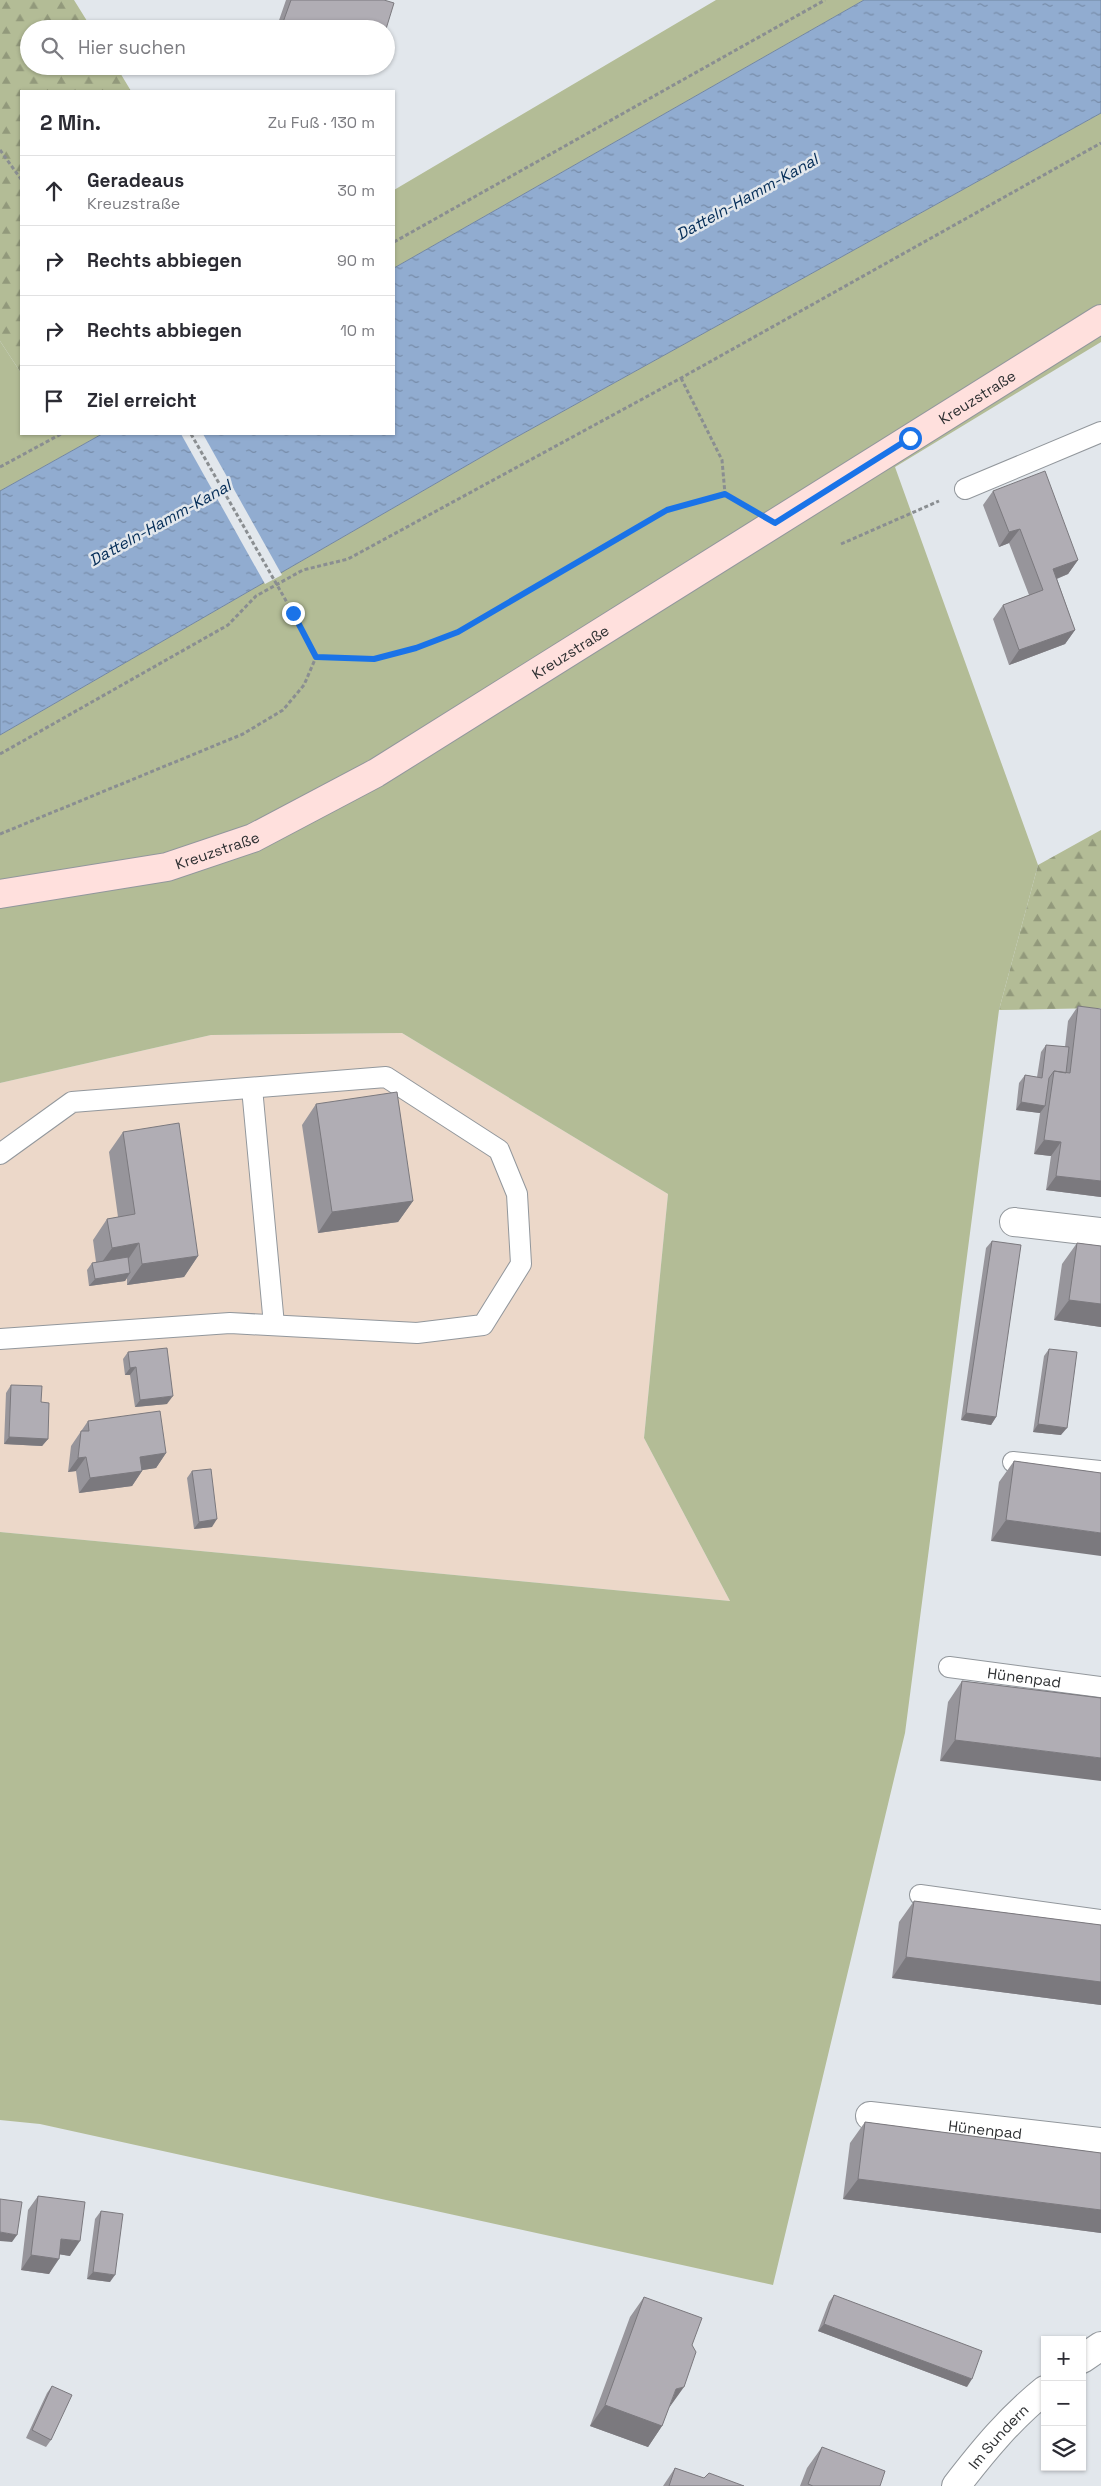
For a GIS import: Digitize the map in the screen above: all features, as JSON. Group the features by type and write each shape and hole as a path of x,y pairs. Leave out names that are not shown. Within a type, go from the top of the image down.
{"street":[{"name":"Kreuzstraße","path":"0,894 167,867 253,838 376,773 1101,318"},
{"path":"1014,1222 1101,1232"},
{"name":"Hünenpad","path":"870,2116 1101,2142"},
{"path":"1086,2356 1101,2346"},
{"name":"Im Sundern","path":"956,2486 983,2451 1022,2408 1041,2393"}],"lane":[{"path":"965,489 1101,432"},
{"path":"0,1154 72,1102 386,1077 499,1150 517,1194 521,1264 483,1325 417,1333 230,1323 0,1339"},
{"path":"252,1088 274,1325"},
{"path":"1012,1462 1101,1472"},
{"name":"Hünenpad","path":"949,1667 1101,1687"},
{"path":"920,1895 1101,1920"}],"path":[{"path":"395,241 826,0"},
{"path":"0,754 228,625 256,596 303,570 348,558 681,378 1101,143"},
{"path":"0,150 20,178"},
{"path":"681,378 722,460 725,494"},
{"path":"0,467 59,435"},
{"path":"192,435 316,657"},
{"path":"842,544 965,489"},
{"path":"316,657 374,659 416,648 458,632 667,510 725,494 775,523"},
{"path":"0,834 244,734 283,710 304,685 316,657"}],"shaded area":[{"path":"402,1033 668,1194 644,1438 730,1601 0,1532 0,1083 211,1035"}],"green space":[{"path":"0,0 74,0 86,20 20,20 20,75 121,75 130,90 20,90 20,371 0,341"},
{"path":"716,0 864,0 395,267 395,189"},
{"path":"1101,113 1101,342 895,467 1038,865 999,1010 905,1733 773,2285 40,2124 0,2120 0,1532 730,1601 644,1438 668,1194 402,1033 211,1035 0,1083 0,735 504,444"},
{"path":"0,341 20,371 20,435 100,435 0,491"},
{"path":"1101,830 1101,1008 999,1010 1038,865"}],"water":[{"name":"Datteln-Hamm-Kanal","path":"864,0 1101,0 1101,113 504,444 0,735 0,491 100,435 395,435 395,267"}],"pier":[{"path":"182,435 204,435 282,575 265,584"}],"building":[{"path":"291,0 384,0 394,3 389,20 284,20"},
{"path":"1045,471 1078,560 1053,569 1075,630 1019,650 1003,605 1043,590 1020,529 1009,532 993,491"},
{"path":"1078,1006 1101,1009 1101,1181 1056,1176 1061,1142 1044,1140 1054,1071 1070,1073"},
{"path":"1046,1045 1069,1047 1066,1073 1054,1071 1049,1078 1045,1106 1021,1102 1025,1075 1042,1078"},
{"path":"397,1092 413,1201 332,1212 316,1104"},
{"path":"179,1123 198,1256 142,1264 139,1243 112,1248 107,1219 135,1214 123,1132"},
{"path":"992,1241 1021,1245 996,1417 966,1413"},
{"path":"1077,1243 1101,1246 1101,1304 1069,1300"},
{"path":"128,1257 130,1273 95,1279 92,1263"},
{"path":"167,1348 173,1396 140,1400 136,1367 130,1368 128,1352"},
{"path":"1049,1349 1077,1352 1067,1428 1038,1424"},
{"path":"11,1385 42,1386 41,1402 49,1403 48,1439 9,1437"},
{"path":"160,1411 166,1453 140,1457 142,1471 90,1478 86,1457 78,1458 81,1431 89,1431 88,1421"},
{"path":"1014,1461 1101,1473 1101,1533 1006,1520"},
{"path":"211,1469 217,1519 199,1522 192,1471"},
{"path":"962,1681 1101,1698 1101,1758 955,1740"},
{"path":"914,1901 1101,1925 1101,1982 906,1957"},
{"path":"865,2122 1101,2153 1101,2210 858,2179"},
{"path":"38,2196 85,2202 80,2241 61,2239 59,2259 31,2255"},
{"path":"0,2199 22,2202 17,2235 0,2232"},
{"path":"101,2211 123,2214 115,2275 93,2272"},
{"path":"834,2295 982,2351 972,2379 824,2324"},
{"path":"644,2297 702,2318 692,2345 696,2352 684,2387 676,2389 662,2426 605,2405"},
{"path":"52,2386 72,2395 51,2440 32,2430"},
{"path":"822,2447 885,2471 880,2486 813,2486 808,2484"},
{"path":"675,2468 704,2478 709,2473 744,2486 669,2486"}],"route":[{"path":"293,613 316,657 374,659 416,648 458,632 667,510 725,494 775,523 910,438"}]}
